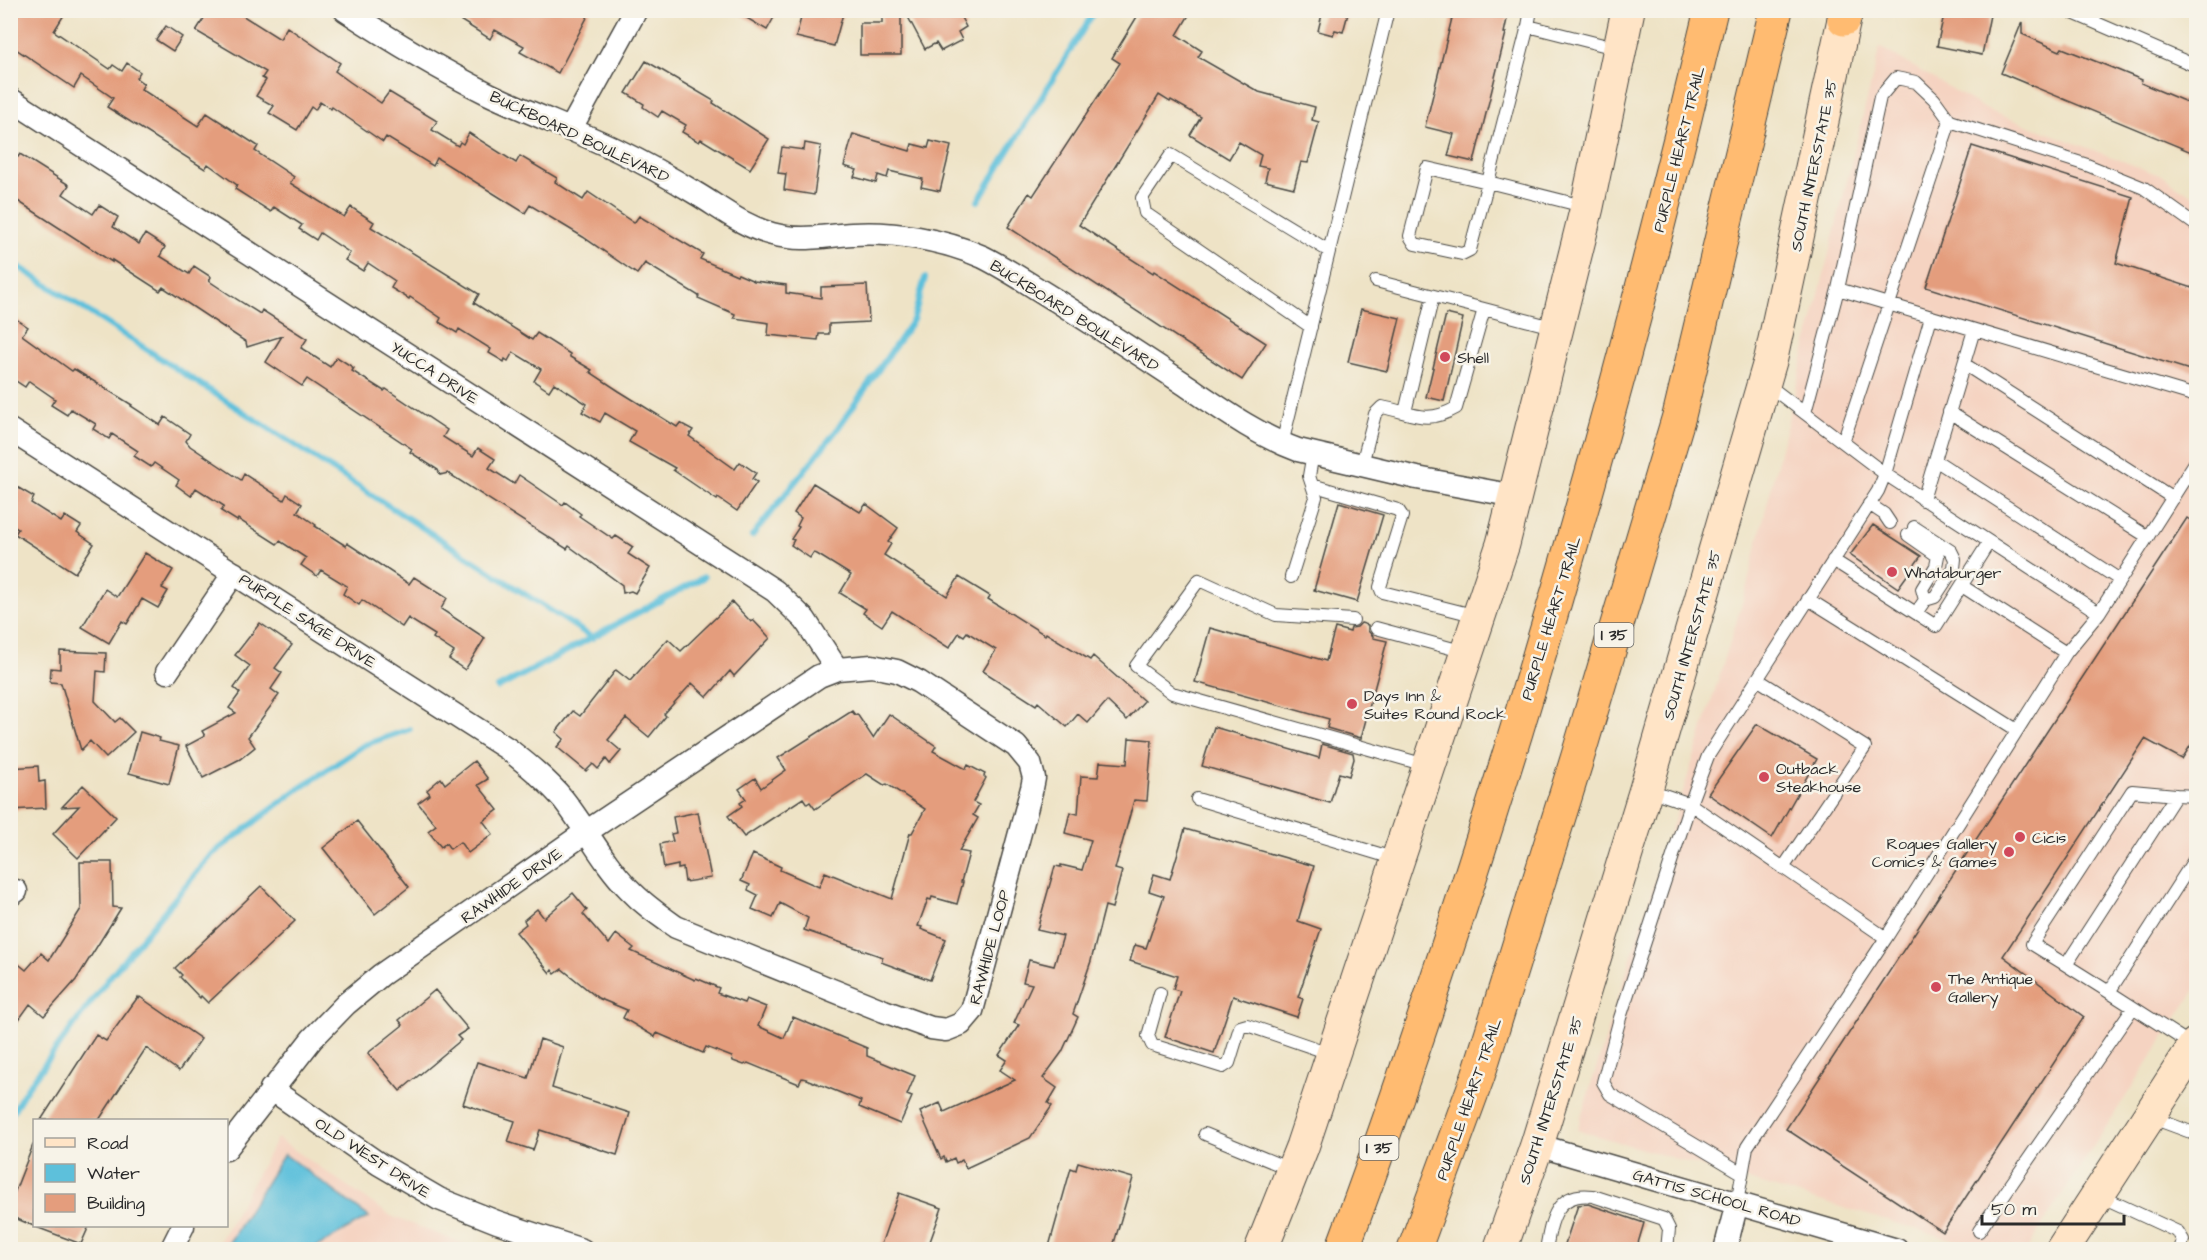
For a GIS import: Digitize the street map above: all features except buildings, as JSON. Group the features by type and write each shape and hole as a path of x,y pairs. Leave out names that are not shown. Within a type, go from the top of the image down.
{"highway":[{"name":"PURPLE HEART TRAIL","path":"1342,1250 1426,1012 1546,633 1635,319 1712,10"},
{"name":"PURPLE HEART TRAIL","path":"1414,1250 1482,1064 1577,759 1676,427 1741,165 1776,10"}],"main road":[{"path":"1263,1243 1293,1170 1333,1054 1503,544 1587,207 1628,10"},
{"name":"SOUTH INTERSTATE 35","path":"1500,1250 1537,1145 1646,789 1771,357 1845,13"},
{"path":"2061,1250 2196,1046"}],"street":[{"name":"BUCKBOARD BOULEVARD","path":"345,10 415,55 491,94 617,150 696,193 736,220 760,230 785,237 811,240 852,234 920,239 952,246 1009,271 1127,345 1236,420 1282,444 1362,465 1515,496"},
{"path":"570,130 636,10"},
{"name":"YUCCA DRIVE","path":"10,99 775,591 805,620 837,669"},
{"name":"PURPLE SAGE DRIVE","path":"10,430 508,749 531,767 562,799 586,832"},
{"path":"167,672 234,573"},
{"name":"RAWHIDE LOOP","path":"586,832 630,891 651,910 682,930 931,1028 946,1030 961,1024 972,1011 1032,788 1034,778 1030,763 1016,746 919,682 872,666 837,669"},
{"name":"RAWHIDE DRIVE","path":"228,1146 312,1039 346,1004 381,975 586,832 803,686 837,669"},
{"name":"OLD WEST DRIVE","path":"271,1089 379,1164 439,1198 497,1222 582,1250"},
{"name":"GATTIS SCHOOL ROAD","path":"1537,1145 1897,1250"},
{"path":"1725,1250 1737,1203"},
{"path":"171,1250 182,1227"}],"lane":[{"path":"1282,444 1389,10"},
{"path":"1531,10 1528,26 1488,182 1470,250 1462,254 1415,244 1410,236 1427,168 1488,182 1587,207"},
{"path":"2066,10 2196,66"},
{"path":"1528,26 1620,50"},
{"path":"1805,413 1839,289 1880,97 1896,78 1916,82 1934,99 1950,121 2087,165 2144,188 2196,225"},
{"path":"1843,442 1887,304 1950,121"},
{"path":"1311,327 1145,213 1142,198 1172,155 1329,251"},
{"path":"1376,281 1557,328"},
{"path":"1839,289 2196,396"},
{"path":"1405,412 1433,297"},
{"path":"1362,465 1375,414 1382,407 1426,419 1442,416 1456,408 1484,309"},
{"path":"1742,1173 1610,1094 1603,1082 1620,1018 1708,756 1878,491 1931,317"},
{"path":"1923,500 1974,330"},
{"path":"1964,364 2173,498"},
{"path":"1764,382 1885,474 2099,613"},
{"path":"1949,412 2148,537"},
{"path":"1291,577 1316,497 1309,476 1313,453"},
{"path":"1935,460 2120,580"},
{"path":"1737,1203 1747,1147 1886,938 2066,653 2099,613 2173,498 2193,476 2196,461"},
{"path":"1312,485 1398,510 1401,513 1380,587 1382,592 1479,616"},
{"path":"1869,504 1890,517"},
{"path":"1911,531 1951,551 1955,559 1954,568 1935,597 1925,600 1916,613"},
{"path":"1833,560 1936,626 1989,542"},
{"path":"1353,620 1276,615 1199,580 1136,666 1172,693 1429,766"},
{"path":"1962,585 2066,653"},
{"path":"1808,599 2017,730"},
{"path":"1376,628 1467,652"},
{"path":"1757,679 1865,747 1783,868"},
{"path":"1646,789 1690,804 1886,938"},
{"path":"2196,796 2132,791 2032,944 2132,1009 2196,1046"},
{"path":"2066,965 2176,795"},
{"path":"1197,799 1397,860"},
{"path":"2109,992 2196,857"},
{"path":"1160,993 1148,1036 1152,1045 1223,1067 1229,1063 1240,1027 1247,1025 1333,1054"},
{"path":"1979,1231 2132,1009"},
{"path":"2149,1117 2196,1134"},
{"path":"1204,1134 1293,1170"},
{"path":"1546,1250 1560,1206 1570,1196 1580,1194 1664,1219 1669,1229 1667,1250"},
{"path":"2097,1195 2178,1232 2183,1240 2180,1250"}],"shaded area":[{"path":"1880,47 1987,110 2162,176 2196,198 2196,988 2027,1249 1984,1249 1577,1130 1745,594"},
{"path":"277,1138 391,1216 477,1249 215,1250"}],"water":[{"path":"284,1154 369,1217 313,1249 225,1249"}],"waterway":[{"path":"978,201 1095,10"},
{"path":"10,261 593,638"},
{"path":"752,536 836,431 913,320 925,278"},
{"path":"498,688 704,577"},
{"path":"10,1116 27,1088 109,978 211,855 297,790 364,745 410,729"}],"place":[{"name":"Shell","path":"1445,357"},
{"name":"Whataburger","path":"1892,572"},
{"name":"Days Inn & Suites Round Rock","path":"1352,704"},
{"name":"Outback Steakhouse","path":"1764,777"},
{"name":"Cicis","path":"2020,837"},
{"name":"Rogues Gallery Comics & Games","path":"2009,852"},
{"name":"The Antique Gallery","path":"1936,987"}]}
